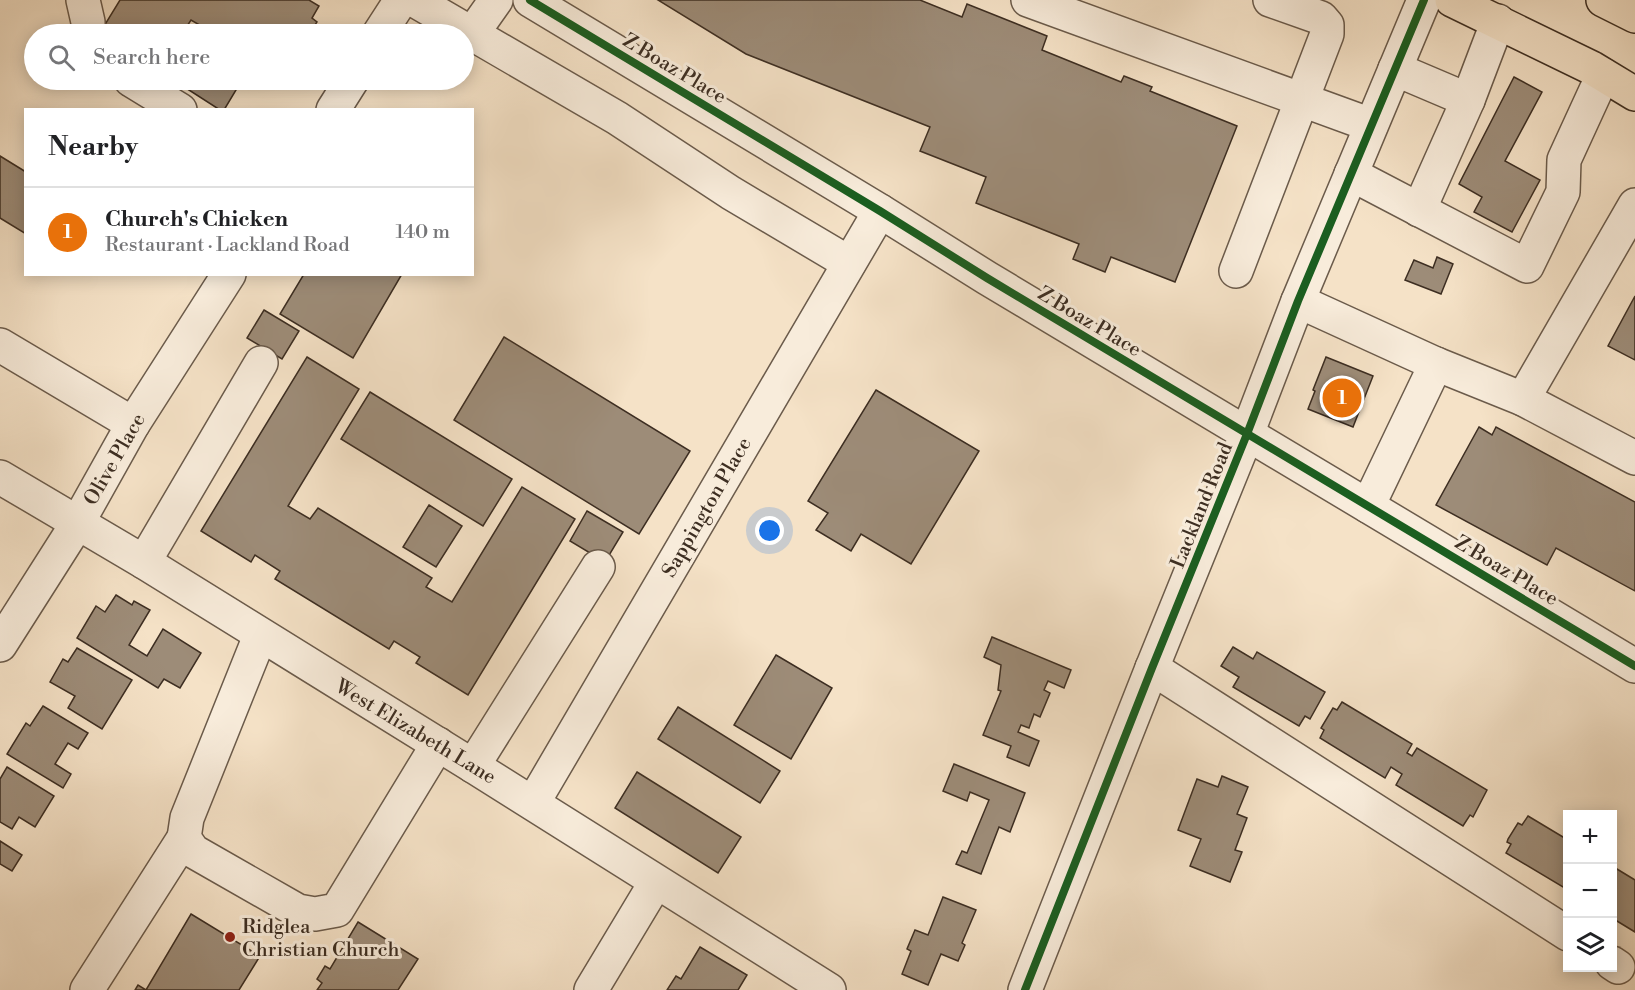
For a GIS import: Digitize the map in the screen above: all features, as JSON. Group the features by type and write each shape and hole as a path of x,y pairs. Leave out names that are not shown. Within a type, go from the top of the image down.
{"main road":[{"path":"1452,0 1498,21 1635,94"},
{"path":"1603,0 1635,16"}],"street":[{"path":"83,0 88,24"},
{"path":"385,24 400,0"},
{"path":"414,0 455,24"},
{"path":"474,31 496,0"},
{"name":"Z Boaz Place","path":"531,0 1247,435 1635,666"},
{"path":"1028,0 1371,125"},
{"path":"1236,271 1327,34 1327,25 1322,18 1270,0"},
{"name":"Lackland Road","path":"1025,990 1247,435 1298,301 1424,0"},
{"path":"1419,210 1468,100 1498,21"},
{"path":"474,35 617,118 731,193 849,263"},
{"path":"1395,69 1468,100"},
{"path":"1351,174 1527,266 1563,192 1564,160 1603,75"},
{"path":"147,90 177,108"},
{"path":"334,108 346,90"},
{"path":"1523,399 1635,205"},
{"name":"Sappington Place","path":"533,803 880,211"},
{"name":"Olive Place","path":"0,645 77,524 133,424 228,276"},
{"path":"1298,301 1436,364 1523,399 1635,458"},
{"path":"0,345 133,424"},
{"path":"144,562 261,363"},
{"path":"1368,506 1436,364"},
{"name":"West Elizabeth Lane","path":"0,477 144,562 829,990"},
{"path":"473,766 598,567"},
{"path":"87,990 184,838 188,818 260,636"},
{"path":"1152,668 1563,931"},
{"path":"184,838 193,851 298,911 315,914 337,910 438,744"},
{"path":"591,990 656,882"}],"building":[{"path":"120,0 309,0 319,6 312,18 317,22 316,24 198,24 191,20 188,24 105,24"},
{"path":"658,0 920,0 962,17 967,4 1047,36 1042,50 1121,82 1124,76 1152,87 1150,91 1237,126 1175,282 1111,257 1105,272 1073,259 1079,244 976,203 986,177 920,151 930,127 746,54"},
{"path":"1514,77 1542,92 1505,161 1540,180 1512,232 1474,212 1482,197 1459,184"},
{"path":"189,90 236,90 225,108 217,108"},
{"path":"0,156 24,171 24,233 0,218"},
{"path":"1437,257 1453,264 1441,294 1405,280 1414,260 1433,268"},
{"path":"303,276 401,276 353,358 280,314"},
{"path":"1635,296 1635,360 1608,346"},
{"path":"264,310 299,331 282,359 247,338"},
{"path":"504,337 690,451 639,534 454,420"},
{"path":"307,357 359,389 288,506 310,519 318,508 432,578 426,587 452,602 522,487 575,519 468,695 416,663 420,657 394,641 389,649 275,579 280,571 255,555 251,562 201,531"},
{"path":"1326,357 1373,376 1353,427 1308,409"},
{"path":"876,390 979,451 911,564 861,534 851,551 816,530 828,513 808,501"},
{"path":"370,392 512,479 483,526 341,439"},
{"path":"1479,427 1492,435 1496,427 1635,502 1635,591 1556,548 1547,565 1436,505"},
{"path":"429,505 462,526 436,567 403,547"},
{"path":"587,511 623,532 605,562 570,541"},
{"path":"116,595 132,605 134,601 150,610 129,645 147,656 163,629 201,653 180,688 164,679 158,688 77,638 96,606 105,612"},
{"path":"992,637 1071,670 1064,688 1048,681 1044,690 1050,693 1040,717 1034,714 1029,728 1021,725 1018,732 1039,741 1029,766 1007,757 1011,746 983,735 1001,691 998,690 1001,665 984,657"},
{"path":"1233,647 1253,659 1257,652 1325,692 1310,719 1305,716 1299,726 1233,687 1239,677 1221,666"},
{"path":"77,648 132,680 102,729 68,708 75,696 50,682 63,659 68,662"},
{"path":"776,655 832,688 791,759 734,725"},
{"path":"1342,702 1412,744 1407,753 1412,756 1417,748 1487,790 1473,817 1470,815 1463,826 1396,785 1402,774 1391,767 1385,778 1320,738 1324,730 1321,728 1333,708 1337,710"},
{"path":"43,706 88,733 78,749 68,743 55,764 71,774 63,788 7,754 26,723 30,726"},
{"path":"678,707 780,771 760,803 658,739"},
{"path":"954,764 1025,793 1010,832 999,827 981,874 956,864 962,851 967,853 989,800 970,792 967,801 943,791"},
{"path":"7,767 54,796 35,827 19,817 12,829 0,822 0,779"},
{"path":"637,772 741,837 718,873 615,808"},
{"path":"1222,776 1248,787 1237,814 1247,818 1235,850 1242,852 1230,882 1190,866 1201,839 1178,830 1197,779 1218,787"},
{"path":"1528,816 1563,837 1563,887 1506,853 1511,844 1507,842 1508,839 1518,823 1522,825"},
{"path":"0,841 22,855 12,871 0,864"},
{"path":"1617,869 1635,880 1635,932 1617,921"},
{"path":"943,897 976,910 962,943 965,945 958,961 941,954 928,985 902,974 911,951 907,949 915,930 928,935"},
{"path":"191,914 260,956 239,990 146,990"},
{"path":"358,922 418,959 398,990 317,990 322,983 317,979 325,966 330,969"},
{"path":"700,947 747,975 738,990 667,990 676,976 681,979"},
{"path":"138,985 146,990 135,990"}],"cycle path":[{"path":"530,0 987,278 1635,666"},
{"path":"1025,990 1298,301 1424,0"}],"place":[{"name":"Church's Chicken","path":"1342,398"},
{"name":"Ridglea Christian Church","path":"230,937"}]}
